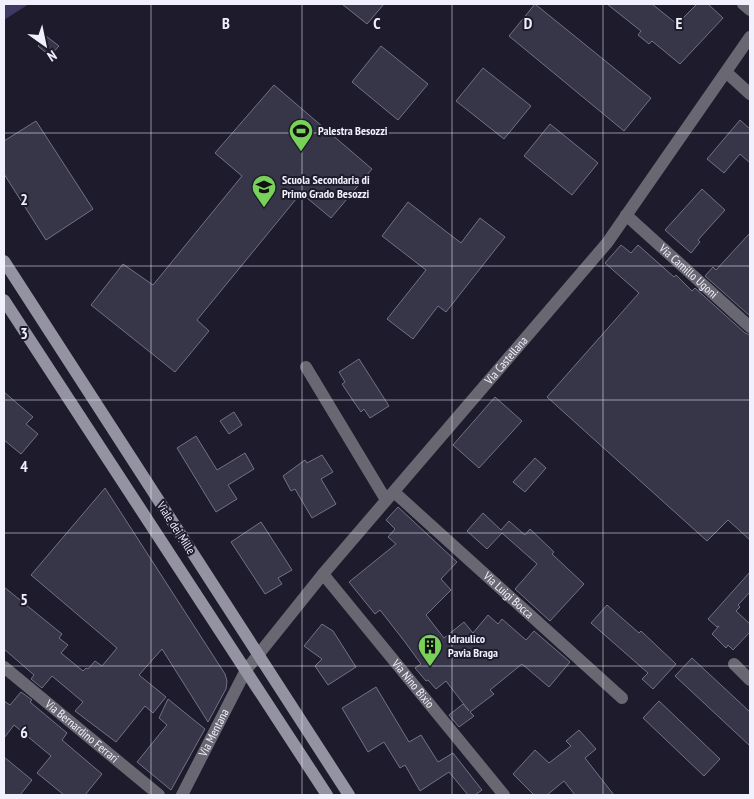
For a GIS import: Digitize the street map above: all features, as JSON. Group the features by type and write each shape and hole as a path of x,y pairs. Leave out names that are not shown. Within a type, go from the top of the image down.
{"main road":[{"name":"Viale dei Mille","path":"4,261 349,795"},
{"name":"Viale dei Mille","path":"4,300 326,795"}],"street":[{"path":"743,4 750,10"},
{"name":"Via Castellana","path":"246,670 323,574 607,243 750,37"},
{"path":"726,72 750,94"},
{"name":"Via Camillo Ugoni","path":"626,215 750,327"},
{"name":"Via Luigi Bocca","path":"306,367 390,496 622,698"},
{"name":"Via Nino Bixio","path":"323,574 504,795"},
{"path":"734,664 750,680"},
{"name":"Via Bernardino Ferrari","path":"4,667 159,795"},
{"name":"Via Mentana","path":"182,795 246,670"}],"shaded area":[{"path":"4,4 29,4 4,20"}],"building":[{"path":"342,4 384,4 367,24"},
{"path":"535,4 651,98 624,131 509,36"},
{"path":"607,4 652,4 677,24 697,4 708,4 723,18 680,64 652,41 649,44 638,35 641,31"},
{"path":"46,36 59,46 50,56 38,46"},
{"path":"381,46 428,84 398,120 352,82"},
{"path":"483,68 531,106 504,139 456,101"},
{"path":"274,85 372,169 331,218 301,193 197,320 209,331 175,372 91,305 123,264 153,285 242,176 215,153"},
{"path":"740,120 750,129 750,163 740,154 724,173 707,159"},
{"path":"36,121 93,209 46,240 4,174 4,141"},
{"path":"550,124 598,163 572,195 524,156"},
{"path":"702,189 725,210 698,240 700,242 691,253 665,230"},
{"path":"408,202 461,243 480,218 505,237 446,312 438,306 413,339 387,319 426,270 382,236"},
{"path":"750,233 750,316 705,276 713,267 716,270"},
{"path":"621,245 631,253 638,245 674,277 676,275 692,291 695,288 745,333 750,335 750,540 728,520 707,541 547,397 639,293 605,263"},
{"path":"359,359 389,406 370,418 364,409 361,412 354,402 342,384 345,382 339,372"},
{"path":"4,392 33,417 26,424 38,434 21,454 4,440"},
{"path":"495,397 522,421 479,468 453,445"},
{"path":"234,412 242,425 229,434 220,421"},
{"path":"196,436 217,470 245,453 254,469 228,485 237,499 216,512 177,448"},
{"path":"322,455 333,472 321,479 336,504 312,518 295,489 291,491 283,476 305,460 307,463"},
{"path":"535,458 546,468 525,492 513,482"},
{"path":"105,488 225,674 227,681 226,689 208,722 162,649 139,675 166,697 153,713 145,706 116,742 75,711 83,702 52,676 42,688 31,679 34,675 4,649 4,587 62,634 59,638 68,645 61,653 83,671 86,668 88,669 95,661 102,666 117,648 31,575"},
{"path":"398,507 457,562 441,579 451,590 426,615 444,638 464,622 473,633 488,615 498,624 502,619 526,640 534,631 570,662 549,687 522,664 490,690 494,694 470,712 474,716 459,727 449,715 463,704 469,711 446,681 436,689 428,680 426,681 415,668 421,664 405,642 380,610 375,614 349,582 396,544 388,537 395,529 386,520"},
{"path":"483,513 501,530 509,521 525,535 530,529 554,552 552,554 584,584 550,621 515,589 537,564 502,533 487,549 467,531"},
{"path":"261,522 292,570 278,578 282,584 265,594 231,542"},
{"path":"750,572 750,592 738,605 740,607 736,611 750,624 750,632 733,650 728,645 726,648 712,634 719,626 717,627 708,619"},
{"path":"607,605 639,633 641,631 676,664 653,689 642,679 648,673 591,623"},
{"path":"322,624 333,631 356,667 328,685 315,666 322,659 304,646"},
{"path":"692,658 750,712 750,746 675,676"},
{"path":"376,687 409,742 421,735 438,762 453,753 482,790 475,795 468,795 449,772 420,791 405,765 400,768 384,742 368,752 342,708"},
{"path":"21,692 67,733 62,740 102,774 85,795 64,795 37,773 51,756 14,725 4,738 4,701 10,705"},
{"path":"168,699 205,729 171,790 137,762 167,725 159,718"},
{"path":"659,701 720,759 704,776 643,718"},
{"path":"579,730 596,749 585,758 614,795 575,795 564,781 547,795 534,795 513,774 535,750 549,763 571,746 566,741"},
{"path":"4,757 32,780 20,795 4,795"}],"place":[{"name":"Palestra Besozzi","path":"301,152"},
{"name":"Scuola Secondaria di Primo Grado Besozzi","path":"264,208"},
{"name":"Idraulico Pavia Braga","path":"430,667"}]}
